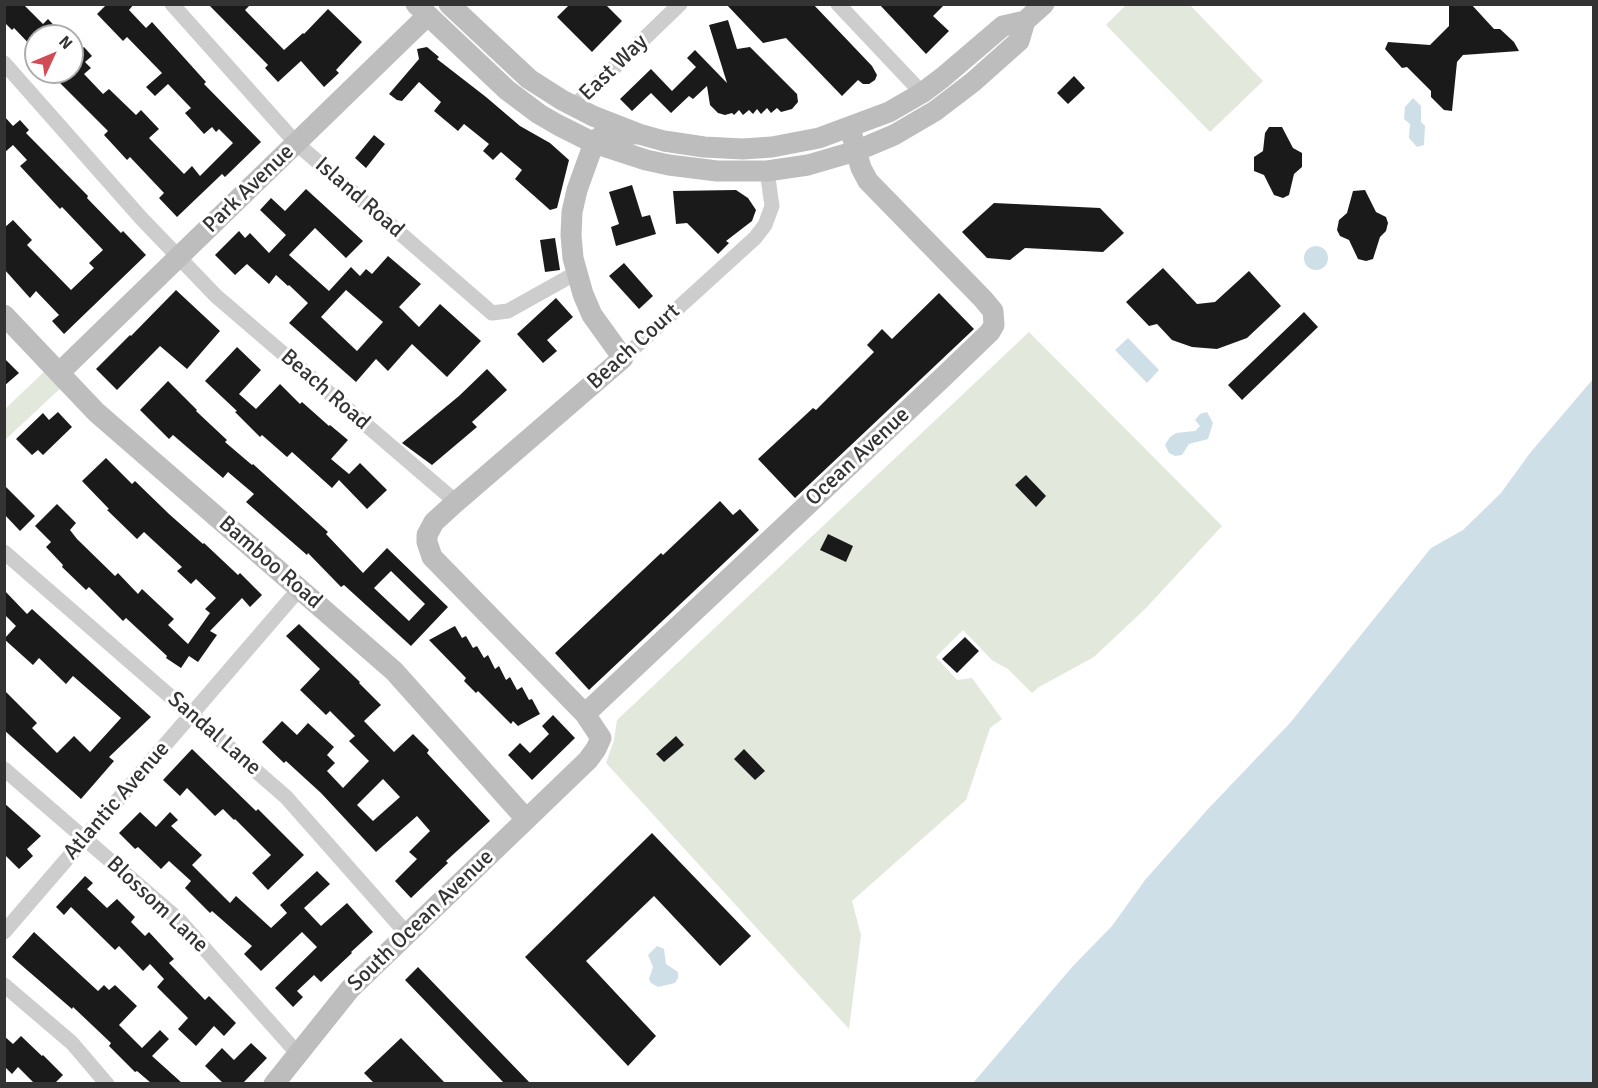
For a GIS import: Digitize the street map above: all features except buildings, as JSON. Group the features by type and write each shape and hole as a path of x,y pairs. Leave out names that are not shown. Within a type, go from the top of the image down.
{"street":[{"name":"Island Road","path":"172,4 296,144 492,313 507,311 576,273"},
{"path":"449,4 530,79 573,107 639,134 698,146 743,149 772,147 819,138 888,112 922,93 1003,26 1025,21 1044,4"},
{"name":"East Way","path":"573,107 680,4"},
{"path":"838,4 922,93"},
{"name":"Park Avenue","path":"59,373 296,144 427,8"},
{"path":"427,8 497,81 539,114 594,143 623,153 669,165 717,171 767,171 808,165 856,151 915,124 955,98 1019,41 1025,21"},
{"name":"Beach Road","path":"4,63 141,218 216,296 424,477 456,502"},
{"path":"539,114 561,114 573,107"},
{"name":"Ocean Avenue","path":"585,714 990,332 994,325 993,311 868,182 861,168 850,128"},
{"path":"623,358 592,315 576,273 571,235 572,212 577,190 594,143 601,135 607,133 639,134"},
{"name":"Beach Court","path":"456,502 623,358 755,238 765,225 772,206 767,171"},
{"name":"Bamboo Road","path":"4,315 96,412 394,671 526,819"},
{"path":"456,502 430,528 427,542 432,557 585,714"},
{"name":"Sandal Lane","path":"4,552 286,796 407,934"},
{"name":"Atlantic Avenue","path":"4,932 300,588"},
{"name":"South Ocean Avenue","path":"274,1083 350,989 580,768 596,749 601,738 585,714"},
{"name":"Blossom Lane","path":"4,768 179,920 298,1054"},
{"path":"4,985 72,1043 107,1083"}],"shaded area":[{"path":"1127,4 1190,5 1263,81 1210,132 1106,25"},
{"path":"1413,98 1421,106 1421,122 1425,126 1424,145 1417,147 1409,138 1410,124 1404,119 1405,107"},
{"path":"1311,246 1321,246 1328,253 1328,263 1321,270 1311,270 1304,263 1304,253"},
{"path":"1029,332 1222,526 1146,608 1094,657 1032,693 1008,669 993,661 963,630 936,657 957,680 972,678 1002,719 990,728 966,800 852,901 861,935 849,1029 606,763 614,740 617,720"},
{"path":"1128,338 1159,370 1147,383 1115,350"},
{"path":"49,367 65,384 5,440 5,409"},
{"path":"1593,379 1593,1083 973,1083 1073,966 1112,926 1145,880 1208,809 1290,723 1431,548 1463,530 1501,493 1530,453"},
{"path":"1207,412 1213,423 1208,439 1189,444 1182,455 1175,456 1169,453 1165,445 1170,437 1176,433 1195,431 1200,426 1195,420 1200,414"},
{"path":"657,946 664,949 666,964 678,972 675,983 658,987 649,979 653,967 648,955"}]}
